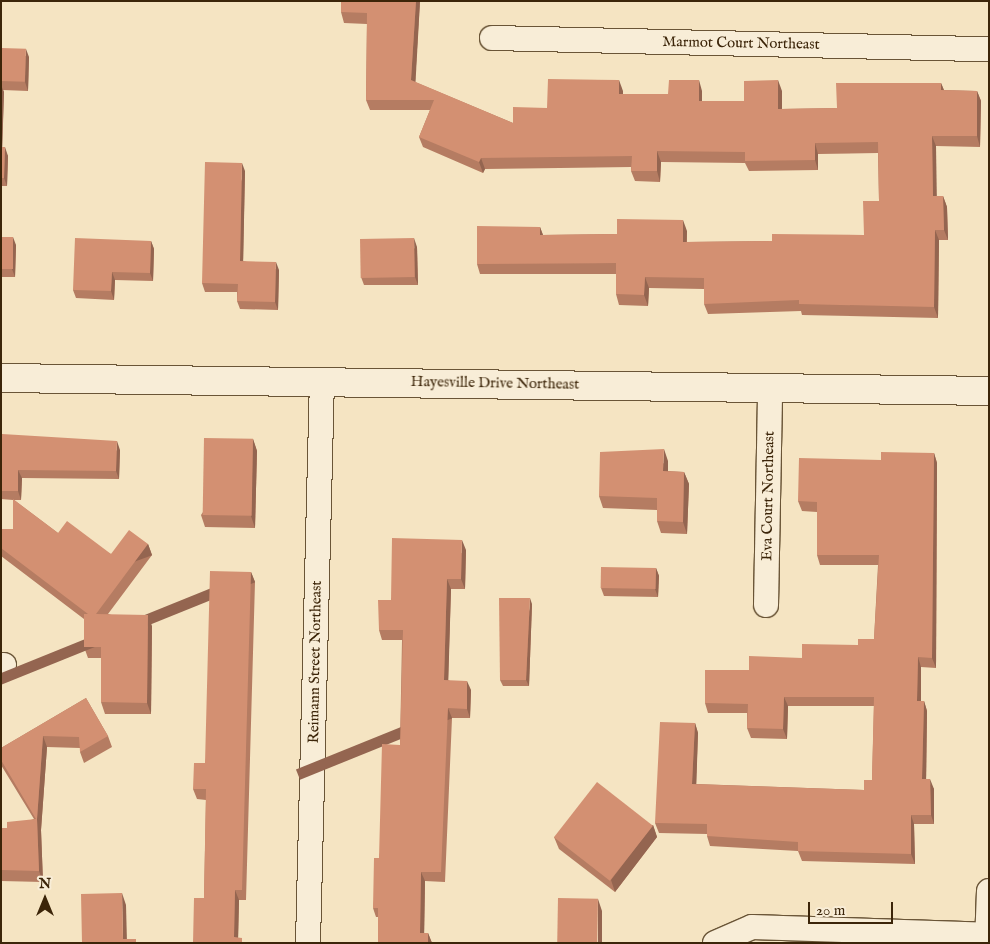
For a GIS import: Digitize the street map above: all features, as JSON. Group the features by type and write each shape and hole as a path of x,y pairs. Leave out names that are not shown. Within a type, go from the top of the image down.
{"street":[{"name":"Marmot Court Northeast","path":"492,38 989,48"},
{"name":"Hayesville Drive Northeast","path":"1,378 322,380 989,391"},
{"name":"Reimann Street Northeast","path":"308,943 322,380"},
{"name":"Eva Court Northeast","path":"766,606 770,387"},
{"path":"715,943 752,927 987,939 989,891"}],"building":[{"path":"341,1 416,1 411,80 513,123 513,107 547,108 548,79 619,80 619,94 668,94 669,80 699,80 699,101 744,101 744,81 778,80 778,109 837,108 836,83 941,83 941,90 977,91 977,136 932,136 933,196 943,196 944,230 935,230 934,307 799,304 799,300 704,304 704,278 645,277 644,295 616,294 616,263 477,264 477,226 540,227 540,235 617,234 617,219 683,220 683,242 772,241 772,234 864,235 863,201 879,201 878,142 815,143 815,160 745,161 745,152 657,151 657,171 631,171 632,156 481,158 479,162 419,137 434,100 366,100 367,13 341,12"},
{"path":"1,48 26,49 25,82 1,81"},
{"path":"1,147 5,147 4,178 1,178"},
{"path":"205,162 242,163 240,261 276,262 275,302 237,301 238,284 202,283"},
{"path":"1,237 13,237 13,269 1,269"},
{"path":"75,238 151,241 150,273 112,272 111,291 73,290"},
{"path":"414,238 415,277 361,278 360,239"},
{"path":"2,434 117,441 116,471 18,470 18,491 1,491"},
{"path":"204,438 253,439 252,516 203,515"},
{"path":"664,449 663,471 684,472 683,522 657,521 657,498 599,496 600,452"},
{"path":"881,452 934,453 932,658 918,657 917,701 924,701 922,779 930,779 931,815 911,815 911,854 798,851 798,842 707,836 707,824 655,823 660,722 695,723 692,784 864,790 864,780 872,780 874,697 784,697 783,729 747,728 748,704 705,703 705,670 749,670 749,656 802,658 802,644 858,645 858,639 874,639 879,555 817,555 817,502 798,501 799,458 881,460"},
{"path":"13,499 58,533 67,521 111,554 129,530 148,544 96,614 148,615 147,703 101,702 101,647 84,647 84,614 88,614 1,548 1,529 13,529"},
{"path":"392,538 462,540 461,579 447,579 444,680 467,681 467,709 448,708 441,872 421,872 420,933 428,933 428,943 378,943 378,908 373,908 374,858 379,858 382,744 400,745 403,630 379,630 378,600 391,600"},
{"path":"601,567 656,568 656,589 601,588"},
{"path":"210,571 251,572 242,890 235,890 234,937 242,938 242,943 193,943 194,898 204,898 206,789 193,789 194,763 205,763"},
{"path":"499,598 530,598 526,680 500,680"},
{"path":"86,698 108,736 80,752 79,737 43,736 37,819 39,871 1,870 1,828 7,828 7,822 36,819 1,760 1,748"},
{"path":"597,782 653,826 610,881 554,837"},
{"path":"122,893 123,939 136,939 136,943 82,943 81,894"},
{"path":"558,898 598,899 597,943 557,943"}]}
